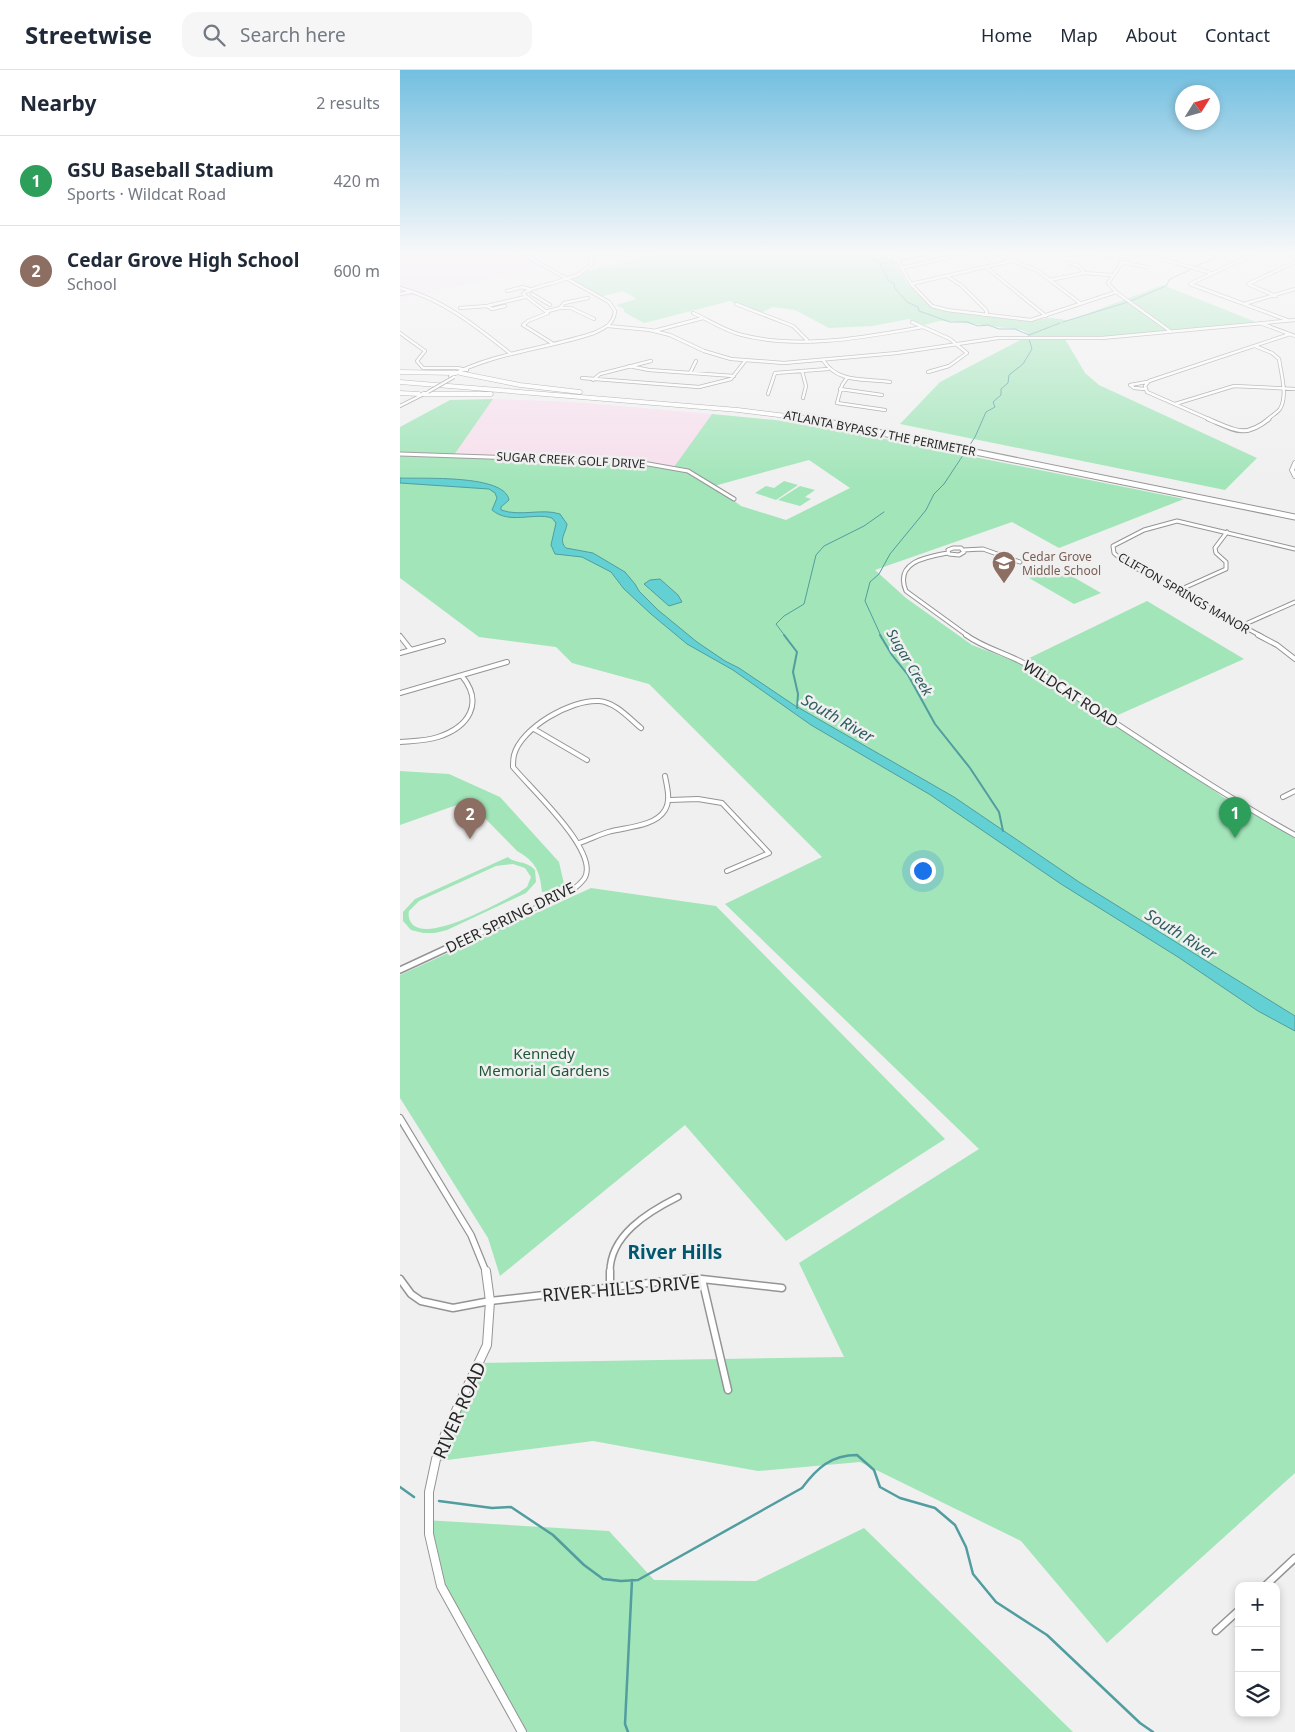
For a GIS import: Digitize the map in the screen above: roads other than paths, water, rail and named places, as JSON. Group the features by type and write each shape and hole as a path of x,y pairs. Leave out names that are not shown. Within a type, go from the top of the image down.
{"highway":[{"path":"465,369 471,374"},
{"path":"400,372 471,374 520,384 602,395"},
{"name":"ATLANTA BYPASS / THE PERIMETER","path":"400,381 602,395 777,410 892,431 1295,517"},
{"name":"ATLANTA BYPASS / THE PERIMETER","path":"400,381 796,416 892,431"},
{"path":"402,393 511,394 654,403"},
{"path":"402,393 410,396 409,400"},
{"name":"ATLANTA BYPASS / THE PERIMETER","path":"1006,455 1295,512"}],"street":[{"path":"477,329 511,354"},
{"path":"528,329 552,344"},
{"path":"400,406 478,363 591,334 603,329"},
{"path":"632,329 654,331 673,336 710,354 744,361 784,363 888,354 957,342 998,338 1102,338 1194,329"},
{"path":"654,331 663,329"},
{"path":"726,329 756,339 784,341 880,334 913,329"},
{"path":"799,329 807,340"},
{"path":"927,329 957,342 967,353 960,360 944,368 928,372"},
{"path":"1167,329 1170,331"},
{"path":"1275,329 1295,336"},
{"path":"400,333 425,351 418,361 423,368 465,369"},
{"path":"1255,346 1272,353 1279,359 1283,388 1282,404 1279,410 1255,430 1236,431 1147,392 1145,389 1134,388 1130,385 1147,382 1290,334"},
{"path":"823,360 828,369 836,375 847,378 890,382"},
{"path":"593,380 600,374 651,361"},
{"path":"690,373 696,361"},
{"path":"582,378 696,387 731,379 744,361"},
{"path":"629,366 649,370 734,376"},
{"path":"768,394 775,373 828,369"},
{"path":"802,372 806,386 803,398"},
{"path":"847,378 836,402 885,410"},
{"path":"1145,389 1147,382"},
{"path":"1175,404 1234,386 1295,389"},
{"path":"840,390 882,395"},
{"path":"400,406 424,393"},
{"name":"SUGAR CREEK GOLF DRIVE","path":"400,454 637,462 688,471 734,498"},
{"path":"1295,463 1292,470 1295,476"},
{"name":"CLIFTON SPRINGS MANOR","path":"1295,549 1183,522 1171,521 1126,538 1113,546 1112,550 1118,558 1277,645 1295,659"},
{"path":"1177,591 1226,569 1226,562 1216,553 1215,548 1227,532"},
{"path":"963,550 963,553 959,555 948,553 949,549 953,548 963,550 983,549 1020,562"},
{"name":"WILDCAT ROAD","path":"948,553 914,563 904,570 901,576 902,585 906,592 973,640 1018,659 1243,806 1295,835"},
{"path":"1241,626 1295,602"},
{"path":"400,636 411,650"},
{"path":"400,653 443,641"},
{"path":"400,693 507,662"},
{"path":"400,742 424,741 440,737 455,730 462,723 474,706 475,700 472,688 462,676"},
{"name":"DEER SPRING DRIVE","path":"400,970 569,892 587,875 588,861 579,843 512,767 512,756 534,729 558,711 577,703 595,701 608,703 641,728"},
{"path":"534,729 587,760"},
{"path":"579,843 610,832 647,823 662,814 670,800 670,792 665,776"},
{"path":"1283,797 1295,791"},
{"path":"670,800 698,798 722,803 770,853 727,871"},
{"name":"RIVER ROAD","path":"400,1118 471,1235 484,1267 490,1301 487,1346 446,1432 436,1459 429,1492 429,1534 441,1586 522,1732"},
{"path":"610,1288 611,1258 619,1240 664,1204 678,1197"},
{"name":"RIVER HILLS DRIVE","path":"400,1280 411,1294 421,1301 453,1308 490,1301 693,1278 782,1288"},
{"path":"702,1279 728,1390"},
{"path":"1269,1582 1295,1558"},
{"path":"1216,1631 1235,1614"}],"water":[{"name":"South River","path":"400,478 478,482 493,486 504,492 509,500 501,507 501,510 516,513 553,512 560,514 567,524 563,539 566,548 593,553 625,572 639,591 658,610 697,642 794,705 954,797 1079,882 1295,1016 1295,1031 1258,1011 1178,957 1061,884 929,794 811,725 733,670 687,644 624,589 611,572 582,557 555,554 551,545 556,523 552,518 537,516 514,518 499,514 492,510 497,498 495,493 489,489 400,483"},
{"path":"660,579 678,595 682,602 669,606 644,584 650,580"}],"waterway":[{"name":"Sugar Creek","path":"998,329 1015,329 1029,335 1046,329"},
{"name":"Sugar Creek","path":"881,636 865,601 870,582 879,574 890,554 926,510 934,494 944,484 975,437 986,412 995,407 993,402 1001,395 1001,389 1008,383 1009,375 1023,364 1032,349 1029,339"},
{"path":"785,636 776,624 784,616 804,604 816,555 824,546 864,526 884,512"},
{"path":"784,635 797,652 793,672 798,694 797,708"},
{"name":"Sugar Creek","path":"880,635 892,655 908,675 935,724 970,768 999,812 1003,831"},
{"path":"632,1580 638,1580 802,1488 813,1474 832,1460 857,1455 874,1470 880,1487 900,1498 935,1508 955,1525 966,1547 973,1574 996,1602 1047,1635 1140,1723 1153,1732"},
{"path":"400,1487 414,1497"},
{"path":"439,1501 492,1508 511,1507 553,1535 584,1565 603,1579 632,1580"},
{"path":"628,1732 625,1724 632,1580"}],"place":[{"name":"Cedar Grove Middle School","path":"1004,584"},
{"name":"GSU Baseball Stadium","path":"1235,838"},
{"name":"Cedar Grove High School","path":"470,839"}],"district":[{"name":"River Hills","path":"675,1252"}],"park label":[{"name":"Kennedy Memorial Gardens","path":"544,1062"}]}
